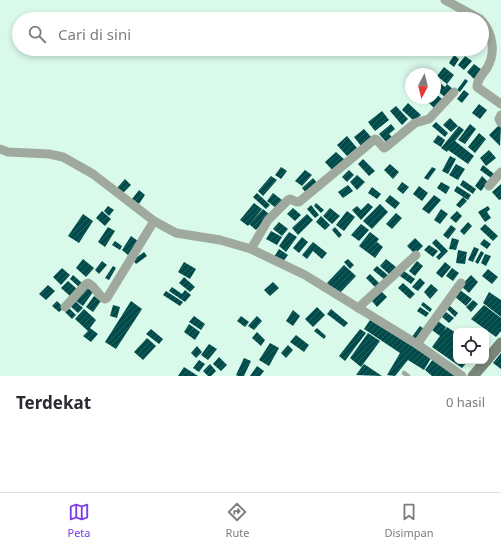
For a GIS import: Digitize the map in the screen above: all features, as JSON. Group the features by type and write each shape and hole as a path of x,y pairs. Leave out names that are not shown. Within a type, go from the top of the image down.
{"main road":[{"path":"489,357 501,343"},
{"path":"473,376 483,364"}],"street":[{"path":"445,0 467,12"},
{"path":"489,33 493,50 491,60 477,83 477,87 501,104"},
{"path":"251,249 268,220 288,200 290,199 299,202 375,139 384,148 386,147 415,123 429,119 454,92"},
{"path":"501,115 499,119 501,123"},
{"path":"0,149 8,152 49,154 63,157 83,168 109,186 154,221 176,232 220,240 251,249 305,275 417,344 462,376"},
{"path":"489,186 501,172"},
{"path":"65,307 88,283 91,284 105,300 154,221"},
{"path":"358,308 416,255"},
{"path":"417,344 461,283"}],"lane":[{"path":"404,373 408,376"}],"building":[{"path":"453,56 459,59 454,67 449,63"},
{"path":"465,56 472,61 464,70 458,65"},
{"path":"474,64 482,70 474,79 467,72"},
{"path":"444,67 454,75 447,84 441,79 441,71"},
{"path":"465,79 468,81 460,92 457,90"},
{"path":"441,84 445,87 447,84 454,90 446,98 441,94"},
{"path":"464,90 469,94 462,103 457,99"},
{"path":"407,104 409,104 421,115 414,121 402,110"},
{"path":"430,104 438,104 434,108"},
{"path":"479,104 487,110 480,119 472,113"},
{"path":"396,106 408,119 402,125 390,111"},
{"path":"382,111 389,120 375,131 368,122"},
{"path":"450,118 458,126 451,132 443,125"},
{"path":"436,122 448,133 445,137 432,126"},
{"path":"391,124 395,129 389,134 392,137 386,142 379,134"},
{"path":"470,124 476,129 465,144 458,140"},
{"path":"499,125 501,127 500,146 489,135"},
{"path":"459,126 464,130 455,141 474,156 468,164 448,150 447,152 441,148"},
{"path":"364,129 372,138 361,146 354,137"},
{"path":"479,133 486,139 475,153 468,147"},
{"path":"438,135 445,140 441,147 433,142"},
{"path":"347,136 357,148 347,156 337,145"},
{"path":"489,150 496,158 486,166 480,158"},
{"path":"336,152 345,160 333,171 325,162"},
{"path":"450,156 456,159 448,174 442,171"},
{"path":"363,159 375,171 369,176 358,164"},
{"path":"390,164 399,172 393,179 384,170"},
{"path":"456,164 465,169 458,180 449,175"},
{"path":"483,165 494,174 491,178 480,170"},
{"path":"281,167 287,171 281,179 275,175"},
{"path":"432,167 436,169 428,180 424,178"},
{"path":"305,170 312,175 302,186 295,181"},
{"path":"349,170 354,175 347,182 342,177"},
{"path":"357,175 365,182 357,190 350,182"},
{"path":"271,176 277,180 263,196 258,191"},
{"path":"482,176 488,182 481,191 475,186"},
{"path":"313,178 318,184 307,194 302,188"},
{"path":"125,179 131,185 123,193 117,188"},
{"path":"463,180 476,189 473,194 460,185"},
{"path":"402,182 409,187 403,194 397,189"},
{"path":"441,182 450,187 446,194 437,188"},
{"path":"501,184 501,199 499,200 492,192"},
{"path":"348,185 353,191 343,198 338,192"},
{"path":"419,186 428,193 422,201 413,194"},
{"path":"457,186 471,195 468,200 454,191"},
{"path":"372,187 381,194 377,199 368,193"},
{"path":"139,190 145,195 139,204 132,199"},
{"path":"257,193 270,205 266,209 253,197"},
{"path":"273,193 282,200 276,208 267,201"},
{"path":"390,195 400,203 395,209 385,201"},
{"path":"434,195 441,200 429,214 422,209"},
{"path":"463,197 467,201 460,208 456,205"},
{"path":"254,203 262,209 248,226 240,220"},
{"path":"316,203 324,210 321,213 314,206"},
{"path":"368,203 373,207 361,220 352,210 357,206 361,210"},
{"path":"380,204 388,212 372,229 363,221"},
{"path":"311,205 319,215 315,218 307,209"},
{"path":"108,206 114,210 109,216 104,211"},
{"path":"488,206 490,209 487,212 491,218 485,222 478,212"},
{"path":"293,208 301,215 295,221 287,214"},
{"path":"330,208 340,216 332,224 323,216"},
{"path":"263,209 270,215 256,230 249,224"},
{"path":"441,209 448,214 440,224 434,220"},
{"path":"102,211 111,219 105,226 96,218"},
{"path":"347,211 355,217 344,231 336,225"},
{"path":"457,211 462,216 456,223 450,218"},
{"path":"396,213 402,218 392,229 386,224"},
{"path":"83,214 93,221 79,243 68,236"},
{"path":"307,214 313,220 298,235 292,228"},
{"path":"321,216 330,225 325,230 316,222"},
{"path":"279,222 288,229 282,236 273,229"},
{"path":"468,222 472,226 464,235 460,231"},
{"path":"361,224 369,230 359,241 351,235"},
{"path":"485,224 498,236 493,241 480,229"},
{"path":"451,225 456,229 448,239 443,235"},
{"path":"108,227 115,231 105,247 98,242"},
{"path":"335,227 342,235 339,238 332,230"},
{"path":"271,231 282,237 277,245 266,239"},
{"path":"289,232 297,237 286,252 279,246"},
{"path":"370,232 379,239 373,247 377,242 383,247 375,258 359,246"},
{"path":"131,236 138,241 128,255 122,250"},
{"path":"302,237 308,242 299,253 293,248"},
{"path":"415,238 423,246 415,254 407,246"},
{"path":"452,238 459,240 456,250 449,249"},
{"path":"436,239 448,251 439,260 436,257 441,252 432,243"},
{"path":"484,239 491,244 487,249 480,244"},
{"path":"115,241 122,246 120,250 112,245"},
{"path":"313,242 327,253 322,259 313,251 307,259 302,255"},
{"path":"429,245 438,251 433,257 424,250"},
{"path":"474,247 479,249 473,262 468,260"},
{"path":"279,249 288,255 282,263 274,257"},
{"path":"458,250 467,252 465,264 456,263"},
{"path":"481,251 484,253 478,264 475,262"},
{"path":"144,252 147,256 136,264 133,260"},
{"path":"485,254 491,256 486,266 481,263"},
{"path":"83,259 94,268 86,277 76,268"},
{"path":"348,259 354,265 350,269 344,262"},
{"path":"386,259 396,267 389,274 380,266"},
{"path":"102,261 107,265 99,274 95,270"},
{"path":"417,261 423,266 415,276 409,271"},
{"path":"184,262 196,269 190,279 178,272"},
{"path":"445,262 451,267 442,278 436,273"},
{"path":"344,265 356,276 339,294 327,283"},
{"path":"113,266 116,268 109,280 105,278"},
{"path":"377,266 389,276 385,280 373,270"},
{"path":"62,268 70,275 61,285 53,277"},
{"path":"452,268 459,273 453,281 446,276"},
{"path":"488,269 498,277 492,284 482,276"},
{"path":"404,271 415,279 411,284 400,276"},
{"path":"370,274 381,285 377,289 366,278"},
{"path":"73,275 82,283 79,287 70,279"},
{"path":"471,275 478,282 469,293 461,286"},
{"path":"184,277 195,287 190,292 179,283"},
{"path":"420,278 425,283 418,291 412,287"},
{"path":"68,281 77,289 70,296 61,288"},
{"path":"273,282 279,288 270,296 264,290"},
{"path":"403,283 415,294 410,299 398,288"},
{"path":"431,284 438,290 430,299 424,292"},
{"path":"48,285 55,291 46,300 39,294"},
{"path":"86,287 93,292 83,306 76,301"},
{"path":"172,287 182,294 185,290 191,295 185,302 169,291"},
{"path":"460,290 472,299 466,306 454,296"},
{"path":"166,291 183,302 180,306 163,295"},
{"path":"381,291 387,297 377,307 372,301"},
{"path":"489,292 501,300 501,317 483,303"},
{"path":"94,296 101,301 93,312 86,307"},
{"path":"74,300 83,308 78,313 69,305"},
{"path":"473,300 478,304 471,312 466,307"},
{"path":"57,301 64,308 59,312 52,306"},
{"path":"131,301 142,309 116,349 105,342"},
{"path":"423,302 432,309 430,312 421,305"},
{"path":"113,305 120,307 117,318 110,316"},
{"path":"484,305 501,318 501,331 496,337 489,332 489,328 484,328 471,319"},
{"path":"450,306 458,313 455,317 447,309"},
{"path":"317,307 325,315 313,327 305,319"},
{"path":"420,307 429,313 426,317 417,311"},
{"path":"69,308 76,315 72,319 65,312"},
{"path":"84,309 96,320 90,328 98,334 91,342 83,336 88,331 75,319"},
{"path":"331,309 348,323 344,327 327,314"},
{"path":"293,310 300,316 293,326 286,321"},
{"path":"446,312 454,318 449,323 442,317"},
{"path":"194,316 205,324 201,330 189,322"},
{"path":"241,316 249,322 245,327 237,321"},
{"path":"257,316 262,321 254,330 248,326"},
{"path":"370,320 431,358 424,370 408,360 395,376 387,375 400,353 364,329"},
{"path":"438,321 446,327 444,331 447,327 453,331 453,362 432,347 440,336 432,330"},
{"path":"189,324 200,332 195,340 184,332"},
{"path":"420,326 424,329 416,341 411,338"},
{"path":"317,328 326,336 324,339 314,331"},
{"path":"151,329 163,339 159,344 146,334"},
{"path":"360,329 366,333 345,361 339,356"},
{"path":"257,332 265,340 261,346 252,338"},
{"path":"368,333 380,341 361,367 350,358"},
{"path":"296,335 309,345 304,352 290,342"},
{"path":"147,338 156,346 143,360 134,352"},
{"path":"270,343 279,348 269,366 259,360"},
{"path":"209,344 217,349 208,360 201,355"},
{"path":"288,345 293,350 286,358 281,353"},
{"path":"197,346 202,352 196,358 191,353"},
{"path":"501,353 501,369 493,363"},
{"path":"219,357 227,365 221,371 213,364"},
{"path":"244,358 251,361 244,376 238,376 236,375"},
{"path":"433,359 458,376 432,376 425,370"},
{"path":"199,360 205,364 199,372 193,368"},
{"path":"210,364 216,371 211,376 208,376 203,371"},
{"path":"364,364 382,376 356,375"},
{"path":"456,364 465,364 462,368"},
{"path":"257,366 264,371 260,376 250,376"},
{"path":"184,367 198,376 178,376"}]}
